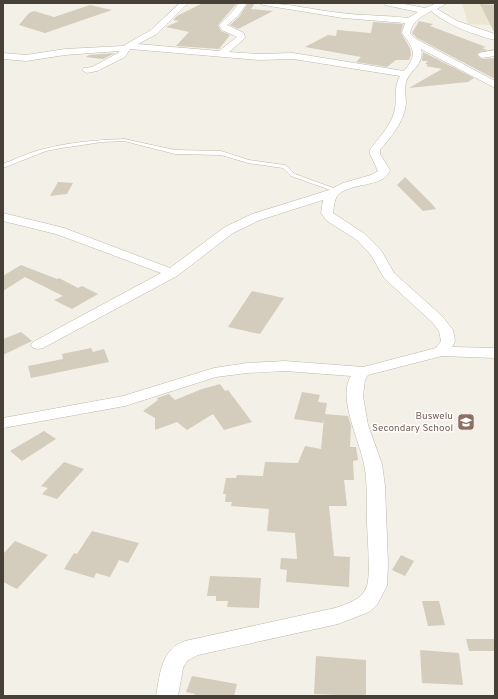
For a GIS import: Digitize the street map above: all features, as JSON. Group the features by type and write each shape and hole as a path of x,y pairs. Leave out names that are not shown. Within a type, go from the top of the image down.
{"street":[{"path":"87,70 94,69 122,55 127,47 154,32 184,3"},
{"path":"221,54 241,38 241,36 222,25 235,14 243,3"},
{"path":"263,3 343,16 386,18 409,21 434,8"},
{"path":"388,3 434,8 444,18 452,22 495,37"},
{"path":"409,21 406,33 413,41 418,56 414,65 400,84 400,109 394,125 375,150 375,154 384,170 383,173 367,181 341,186 334,192 329,200 327,213 332,218 362,237 376,253 389,275 437,319 446,330 448,341 442,351"},
{"path":"413,41 495,85"},
{"path":"3,56 13,58 44,56 96,49 127,47 265,57 293,56 406,74"},
{"path":"482,55 495,53"},
{"path":"38,344 172,273 229,230 256,217 334,192"},
{"path":"3,217 60,231 172,273"},
{"path":"3,423 125,401 214,373 247,368 285,366 363,372 442,351 495,353"},
{"path":"167,696 172,667 178,655 193,647 338,616 362,606 370,599 377,586 378,564 376,486 373,464 360,425 354,387 357,379 363,372"}],"lane":[{"path":"3,166 44,150 62,146 97,141 124,140 175,152 221,153 248,161 276,165 285,168 294,175 334,192"}],"shaded area":[{"path":"462,3 495,3 495,25 468,24"}],"building":[{"path":"203,3 237,3 218,25 221,31 230,35 219,49 176,46 189,32 166,27 179,21 173,20 177,16"},
{"path":"248,3 255,3 251,9 273,11 238,29 230,25 239,17"},
{"path":"480,4 495,5 495,32 494,32"},
{"path":"90,5 112,10 45,33 19,25 29,13 34,11 54,17"},
{"path":"419,21 433,24 430,26 486,47 482,48 487,50 479,52 477,55 482,59 495,58 495,79 417,38 412,33"},
{"path":"373,22 403,24 401,33 410,48 411,55 409,60 396,60 387,67 356,62 361,57 305,47 328,35 336,36 337,30 371,33"},
{"path":"423,52 474,78 468,82 409,88 442,69 426,66 428,64 425,64 428,61 422,61"},
{"path":"115,53 103,59 86,57 89,55"},
{"path":"405,177 436,209 423,211 397,185"},
{"path":"58,182 73,183 67,194 50,196"},
{"path":"21,265 57,279 59,278 78,288 82,286 98,294 72,309 54,300 63,296 25,277 3,291 3,276"},
{"path":"252,291 284,298 260,334 228,327"},
{"path":"21,332 32,341 3,355 3,339"},
{"path":"91,348 93,352 104,349 109,362 31,378 28,366 63,359 62,354"},
{"path":"220,384 225,391 228,390 252,422 224,430 213,414 187,430 177,422 155,430 155,418 143,411 158,400 157,398 169,394 175,400 202,389"},
{"path":"302,392 320,395 318,402 327,403 325,414 348,416 351,426 350,447 356,447 358,460 353,461 354,480 344,480 347,506 329,506 334,556 350,557 349,587 286,582 287,570 280,569 281,558 297,559 295,533 267,531 269,509 231,506 232,502 225,502 226,494 223,494 226,478 236,478 237,475 263,476 265,462 298,463 305,446 321,449 324,418 323,423 294,419"},
{"path":"44,431 56,439 22,461 10,451"},
{"path":"64,462 84,469 57,499 42,494 48,488 41,486"},
{"path":"92,531 139,543 128,563 119,560 110,577 96,573 94,578 64,569 74,553 77,554"},
{"path":"15,541 48,555 17,589 3,582 3,554"},
{"path":"401,555 414,561 405,576 392,570"},
{"path":"210,576 261,578 259,608 227,607 228,601 216,601 216,596 207,596"},
{"path":"422,601 439,601 445,625 428,626"},
{"path":"466,639 495,639 495,651 469,651"},
{"path":"420,650 459,653 463,685 422,683"},
{"path":"316,656 366,660 366,696 314,694"},
{"path":"192,676 237,684 234,696 195,696 195,694 186,692"}],"place":[{"name":"Buswelu Secondary School","path":"466,422"}]}
